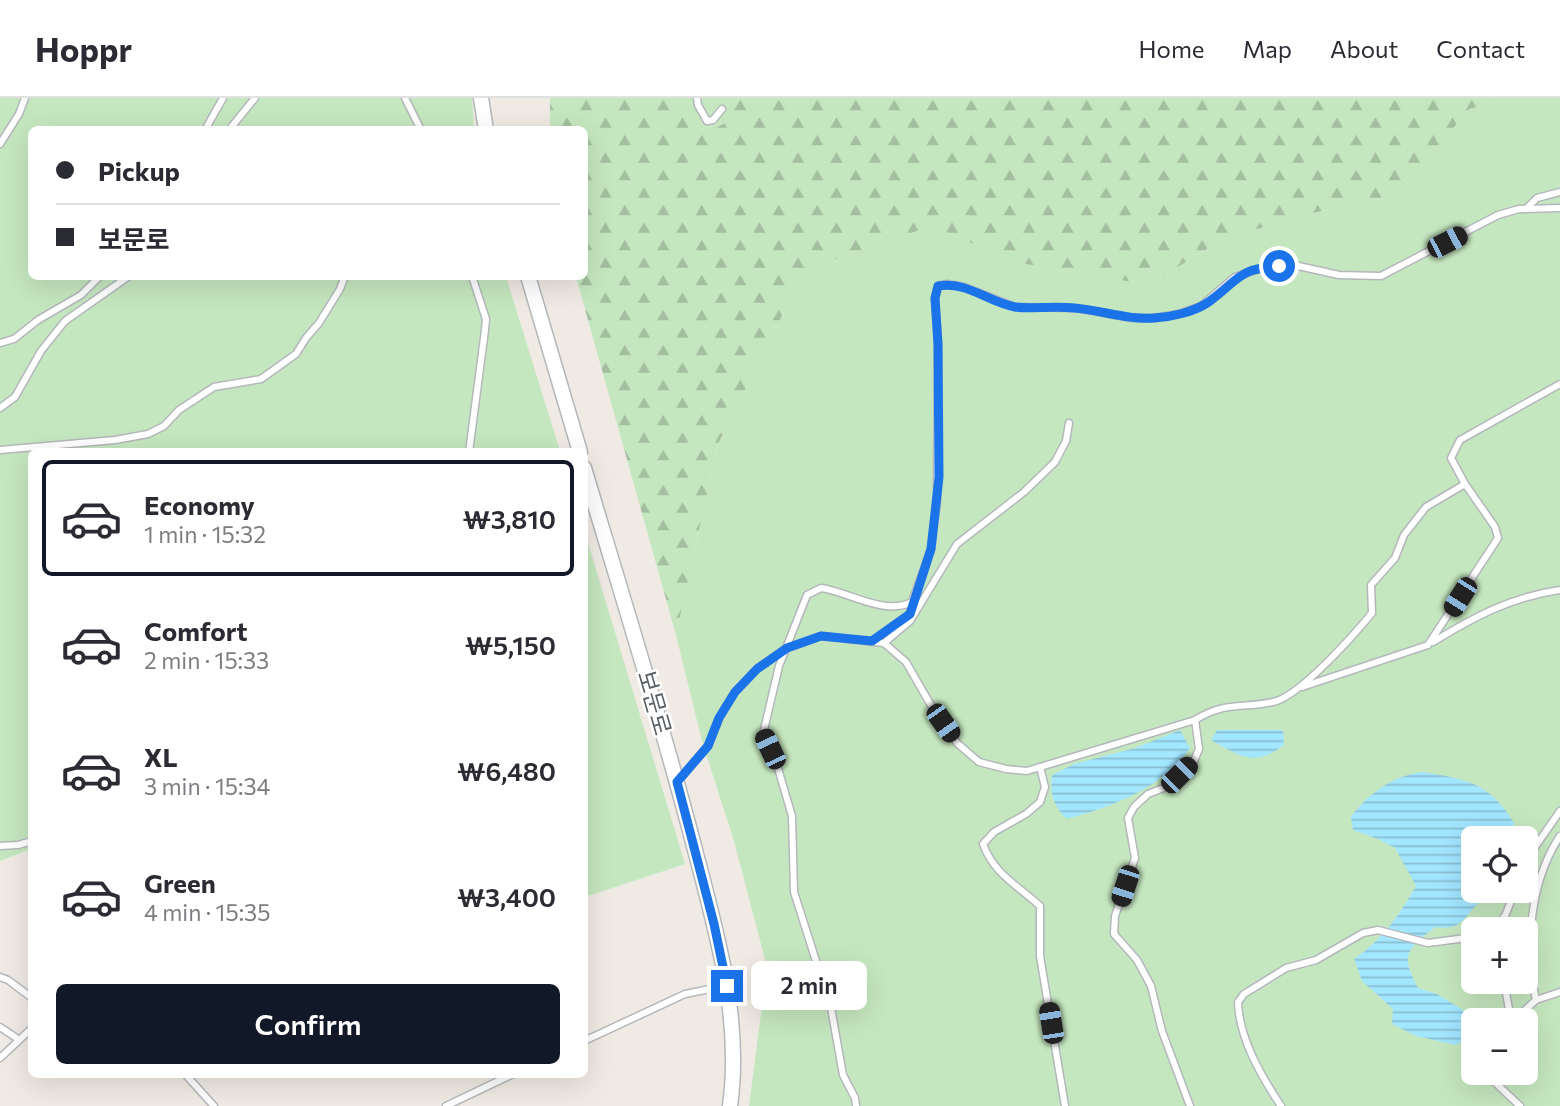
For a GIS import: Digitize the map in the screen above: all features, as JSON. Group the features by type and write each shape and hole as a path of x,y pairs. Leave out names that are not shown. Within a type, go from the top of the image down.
{"street":[{"path":"481,98 485,126"},
{"path":"529,280 578,448"},
{"name":"보문로","path":"588,482 677,782 714,924 732,1013 730,1106"}],"lane":[{"path":"0,144 19,114 25,98"},
{"path":"207,126 223,98"},
{"path":"232,126 255,98"},
{"path":"405,98 419,126"},
{"path":"696,98 707,121 713,120 722,108"},
{"path":"1526,209 1536,198 1560,192"},
{"path":"872,641 910,614 931,549 937,502 939,428 935,298 938,286 947,284 964,287 1014,307 1076,308 1132,318 1155,318 1200,306 1235,278 1249,271 1294,265 1339,275 1381,276 1497,215 1526,209 1560,208"},
{"path":"0,342 14,339 38,320 81,295 96,280"},
{"path":"0,408 15,397 41,351 65,321 123,280"},
{"path":"0,450 116,440 148,433 164,426 179,410 214,387 261,379 296,355 319,323 343,280"},
{"path":"470,448 486,319 473,280"},
{"path":"1428,645 1498,538 1495,527 1465,484 1451,458 1460,440 1560,384"},
{"path":"884,643 910,621 957,544 1024,492 1055,462 1066,441 1069,423"},
{"path":"1297,689 1372,613 1371,585 1395,558 1404,535 1426,507 1465,484"},
{"path":"856,1106 855,1098 843,1075 827,985 816,961 794,892 792,816 777,765 763,734 779,666 807,596 821,588 889,607 902,607 912,602"},
{"path":"677,782 708,746 719,718 735,692 757,669 787,648 821,636 884,643 906,662 957,743 979,762 1027,771 1195,720 1212,709 1275,702 1297,689 1428,645 1469,620 1529,594 1560,590"},
{"path":"1190,1106 1163,1031 1151,986 1137,960 1114,934 1115,916 1135,858 1128,818 1134,807 1147,794 1166,787 1194,761 1199,749 1195,720"},
{"path":"1040,767 1045,787 1040,802 1026,814 994,832 983,844 989,860 1004,877 1040,906 1040,956 1065,1106"},
{"path":"1538,843 1560,811"},
{"path":"1535,1000 1531,981 1532,920 1541,872 1560,836"},
{"path":"0,846 28,842"},
{"path":"1281,1106 1253,1056 1238,1012 1238,1002 1244,994 1286,968 1315,960 1363,933 1378,930 1428,943 1461,939"},
{"path":"0,977 28,995"},
{"path":"588,1039 685,994 727,986"},
{"path":"1526,1008 1535,1000 1560,992"},
{"path":"0,1027 18,1039"},
{"path":"0,1058 28,1031"},
{"path":"189,1078 214,1106"},
{"path":"446,1106 505,1078"},
{"path":"1498,1085 1520,1106"}],"green space":[{"path":"0,98 472,98 474,126 28,126 28,280 507,280 559,448 28,448 28,850 0,861"},
{"path":"550,98 693,98 697,111 710,131 725,123 727,98 1514,98 1469,109 1398,195 1294,217 1218,242 1149,285 1020,263 931,226 805,270 718,444 676,635 577,280 588,280 588,126 550,126"},
{"path":"693,98 727,98 725,123 710,131 697,111"},
{"path":"1514,98 1560,98 1560,1106 749,1106 767,967 734,841 702,741 676,635 718,444 805,270 931,226 1020,263 1149,285 1218,242 1294,217 1398,195 1469,109"},
{"path":"588,543 685,864 588,896"}],"water":[{"path":"1180,730 1190,748 1165,775 1150,785 1118,802 1067,819 1058,809 1052,794 1052,775 1074,764 1135,748"},
{"path":"1217,730 1283,730 1284,745 1274,752 1256,758 1239,755 1211,740"},
{"path":"1422,772 1464,780 1475,785 1495,799 1514,823 1513,826 1461,826 1461,903 1480,903 1466,917 1461,917 1461,922 1455,926 1435,927 1409,954 1409,968 1418,988 1437,994 1461,1009 1461,1042 1455,1045 1416,1036 1392,1024 1393,1009 1362,981 1354,959 1389,927 1416,886 1395,848 1353,830 1351,817 1382,787"}],"route":[{"path":"727,986 714,924 677,782 708,746 719,718 735,692 757,669 787,648 821,636 872,641 910,614 931,549 937,502 939,428 935,298 938,286 947,284 964,287 1014,307 1076,308 1132,318 1155,318 1200,306 1235,278 1249,271 1279,266"}]}
